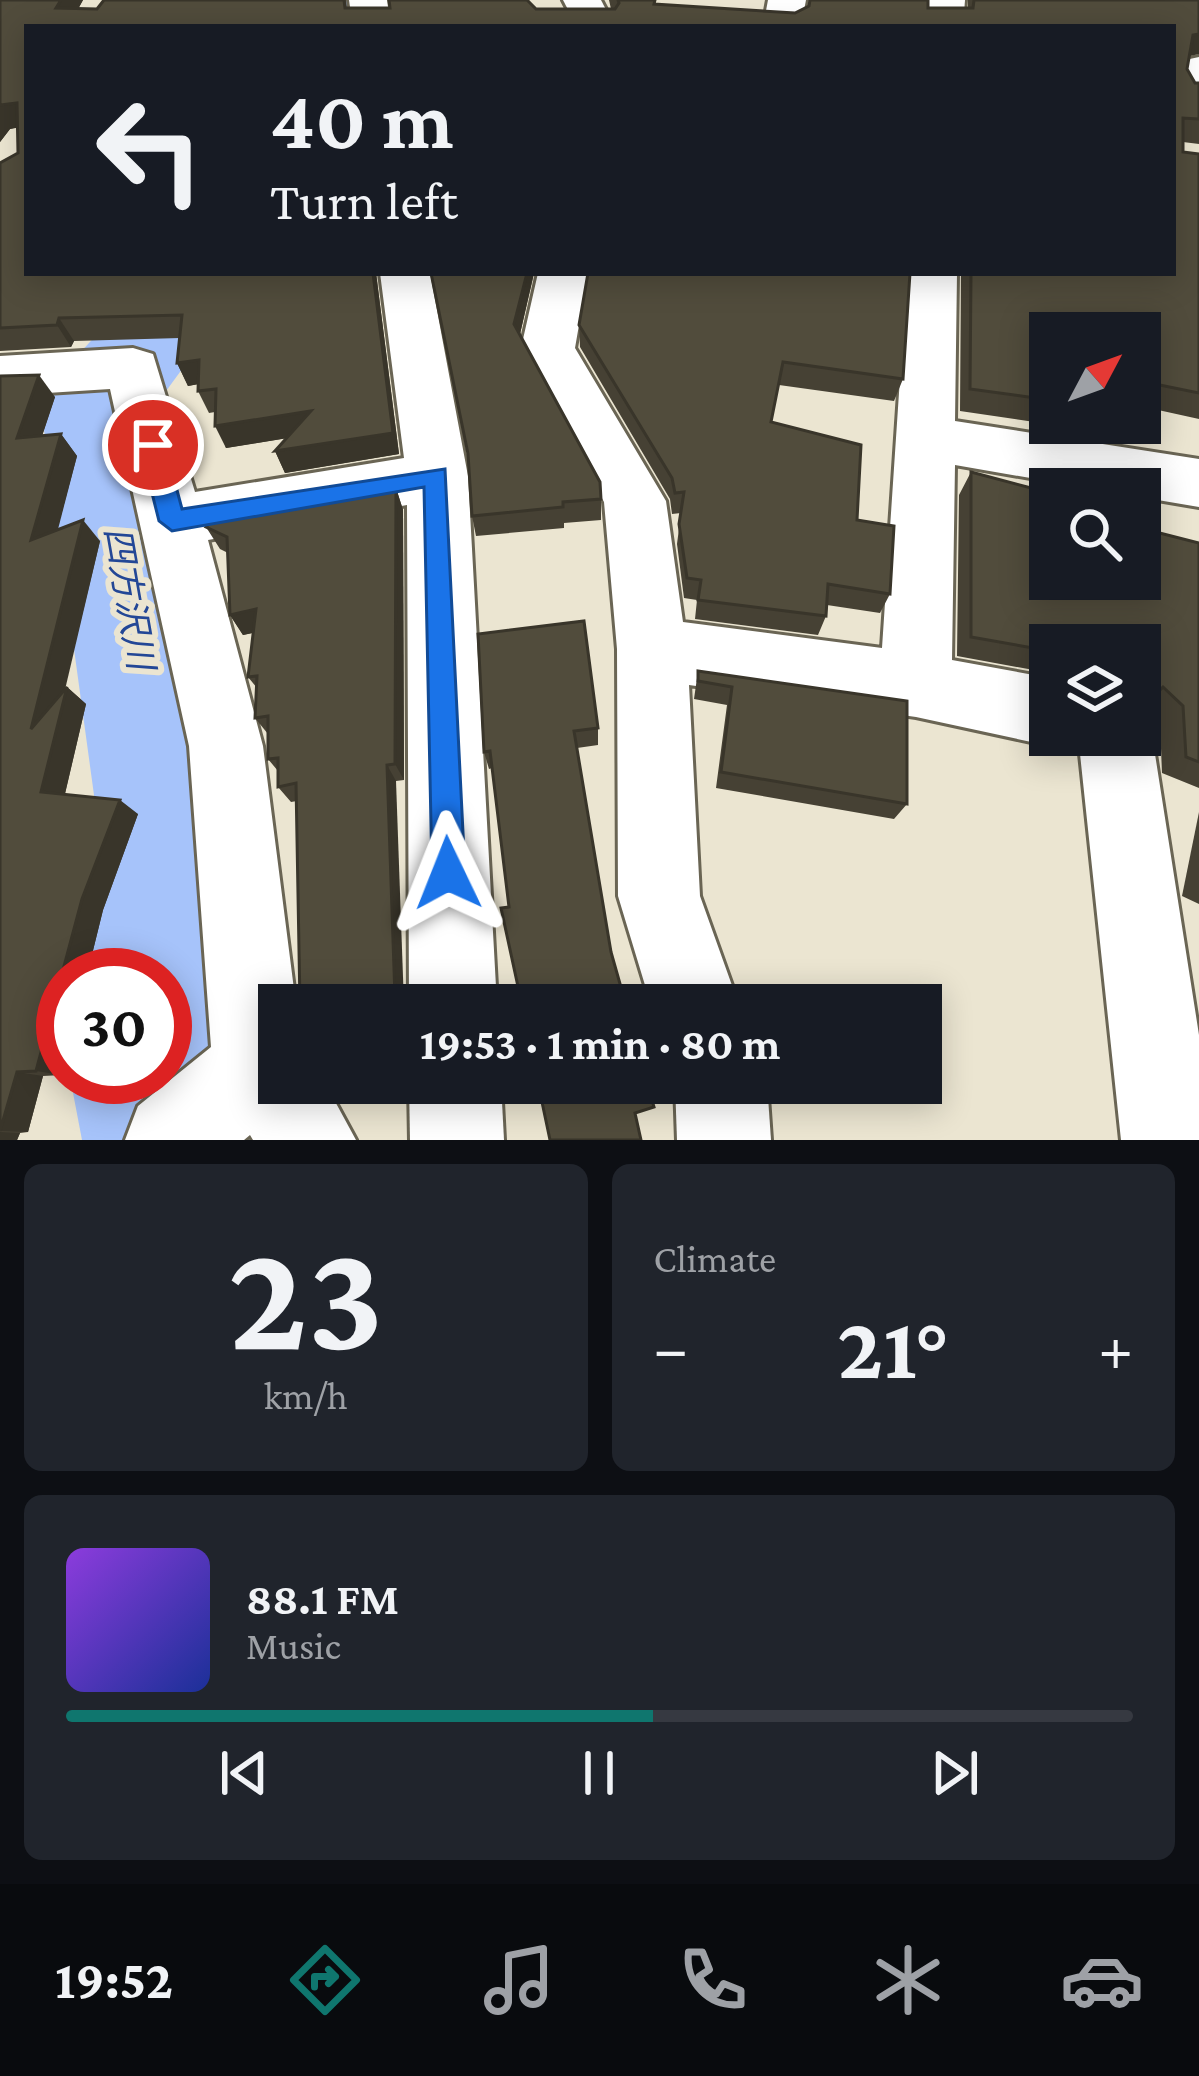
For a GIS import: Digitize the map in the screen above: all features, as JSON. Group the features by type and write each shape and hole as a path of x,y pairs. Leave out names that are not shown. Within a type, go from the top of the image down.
{"street":[{"path":"1199,69 1199,92"},
{"path":"405,276 436,476 452,984"},
{"path":"562,276 548,348 635,501 652,649 659,896 688,984"},
{"path":"916,685 932,276"},
{"path":"0,376 134,368 226,746 257,1067 309,1140"},
{"path":"925,438 1199,483"},
{"path":"172,521 436,476"},
{"path":"652,649 916,685 1029,708"},
{"path":"1118,756 1168,1140"},
{"path":"172,1140 257,1067"},
{"path":"456,1104 457,1140"},
{"path":"722,1104 724,1140"}],"building":[{"path":"0,0 61,0 56,8 97,9 104,0 344,0 345,8 390,8 389,0 527,0 536,9 615,9 618,0 655,0 654,4 795,13 809,6 810,0 928,0 928,8 973,8 974,0 1199,0 1199,34 1193,35 1187,69 1199,83 1199,119 1183,118 1183,152 1199,154 1199,393 1161,385 1161,312 1029,312 1029,397 970,389 971,276 1176,276 1176,24 24,24 24,276 373,276 393,433 275,451 311,411 215,426 216,389 198,391 199,360 177,363 182,315 59,318 57,325 0,328 0,163 18,153 17,103 0,105"},
{"path":"432,276 526,276 514,324 600,482 601,499 472,516 468,454"},
{"path":"587,276 910,276 903,379 783,362 771,422 861,445 857,520 894,526 890,594 828,584 826,616 698,600 701,580 687,578 679,524 684,492 675,493 672,478 579,325"},
{"path":"39,375 17,438 61,434 31,540 83,520 31,729 67,687 41,792 120,800 82,899 69,948 36,948 36,1071 17,1072 0,1131 0,376"},
{"path":"971,472 1029,487 1029,600 1161,600 1161,533 1199,543 1199,762 1186,757 1183,706 1161,689 1161,624 1029,624 1029,647 971,637"},
{"path":"396,488 395,764 387,765 395,984 300,984 296,783 278,787 278,758 268,759 268,716 255,718 257,676 248,677 256,609 230,615 227,537 206,527 213,519"},
{"path":"584,621 598,728 574,731 620,984 517,984 501,908 509,907 490,751 484,752 478,634"},
{"path":"698,671 907,701 907,804 721,772 732,687 698,681"},
{"path":"542,1104 653,1104 635,1113 641,1140 550,1140"}],"waterway":[{"name":"四方沢川","path":"318,24 414,0"},
{"name":"四方沢川","path":"162,948 166,795 95,408 152,337 222,276"},
{"name":"四方沢川","path":"161,1104 170,1140"}],"route":[{"path":"153,445 172,521 436,476 448,873"}]}
